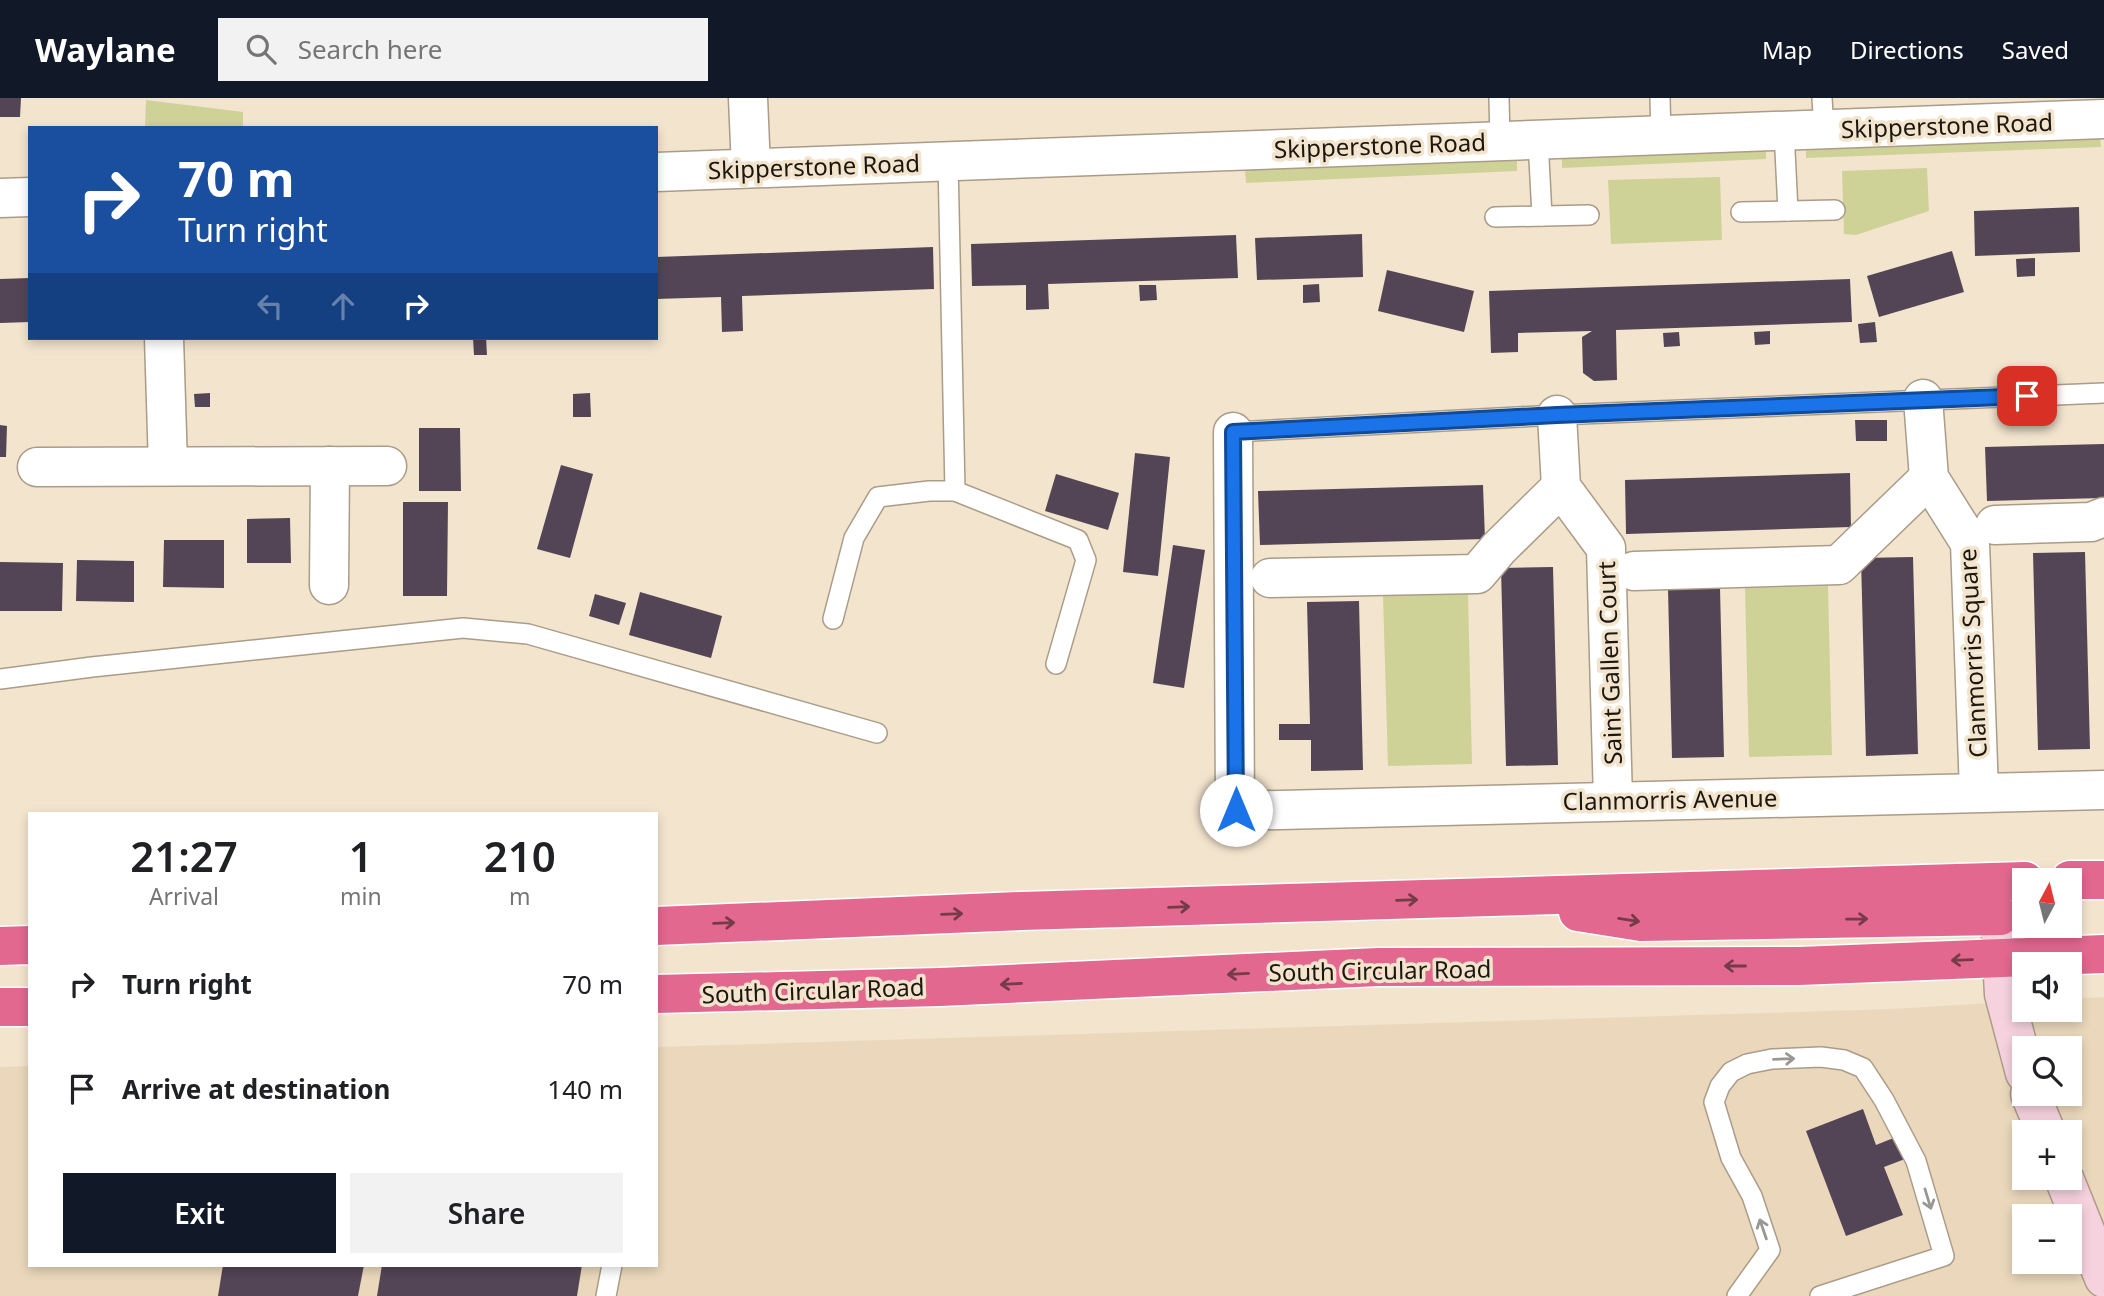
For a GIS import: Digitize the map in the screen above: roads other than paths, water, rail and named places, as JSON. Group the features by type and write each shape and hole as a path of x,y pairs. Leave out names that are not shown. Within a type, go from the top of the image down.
{"highway":[{"path":"2082,880 2104,880"},
{"path":"658,926 1021,911 1489,897 2008,893"},
{"path":"0,946 28,945"},
{"name":"South Circular Road","path":"658,995 940,987 1378,967 1799,966 2104,954"},
{"path":"0,1007 28,1007"}],"street":[{"path":"748,98 751,168"},
{"name":"Skipperstone Road","path":"658,172 1784,131 1823,114 2104,118"},
{"path":"0,198 28,197"},
{"path":"164,340 168,466"},
{"name":"Clanmorris Square","path":"1923,399 1928,478 1970,542 1979,792"},
{"path":"1270,578 1477,574 1499,548 1561,487 1557,415"},
{"name":"Clanmorris Avenue","path":"1233,432 1236,810 2104,790"},
{"path":"329,585 330,466"},
{"path":"37,467 387,466"},
{"path":"1634,571 1839,565 1928,478"},
{"name":"Saint Gallen Court","path":"1561,487 1606,548 1613,800"},
{"path":"1995,525 2091,522 2104,517"},
{"path":"2008,893 2001,958 2004,994 2015,1036"},
{"path":"2069,1190 2104,1278"}],"lane":[{"path":"1499,98 1500,141"},
{"path":"1660,98 1661,135"},
{"path":"1784,131 1788,211"},
{"path":"1538,139 1542,216"},
{"path":"948,161 956,491"},
{"path":"1741,212 1835,210"},
{"path":"1495,217 1589,215"},
{"path":"1233,432 1557,415 2104,393"},
{"path":"833,619 854,538 878,498 929,491 956,491 1078,540 1086,560 1056,664"},
{"path":"0,678 463,628 528,634 877,733"},
{"path":"1737,1296 1770,1250 1752,1196 1731,1158 1714,1102 1720,1086 1731,1072 1747,1064 1772,1059 1821,1057 1844,1060 1863,1068 1884,1100 1916,1161 1944,1256 1820,1296"},
{"path":"606,1296 612,1267"}]}
